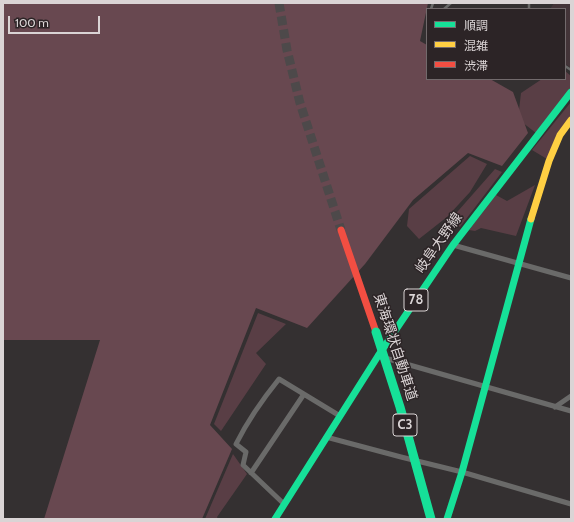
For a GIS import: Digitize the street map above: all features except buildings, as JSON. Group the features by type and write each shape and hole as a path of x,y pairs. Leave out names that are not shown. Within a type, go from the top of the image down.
{"main road":[{"name":"岐阜大野線","path":"274,519 378,356 453,245 571,92"},
{"path":"447,519 462,472 518,263 549,161 560,135 571,120"},
{"name":"東海環状自動車道","path":"341,230 376,332 402,415 431,519"}],"street":[{"path":"453,245 571,278"},
{"path":"378,356 571,411"},
{"path":"284,504 243,465 246,452 236,444 259,404 279,379 340,416"},
{"path":"251,473 304,394"},
{"path":"555,407 571,396"},
{"path":"326,437 462,472 571,504"}],"shaded area":[{"path":"3,3 428,3 420,41 426,44 426,80 492,80 513,92 528,133 502,166 468,153 413,200 365,264 307,328 256,308 210,425 232,449 202,519 44,519 100,340 3,340"},
{"path":"554,3 571,3 571,68 566,65 566,8 551,8"},
{"path":"566,72 571,76 571,87 536,133 518,119 521,93 540,80 566,80"},
{"path":"571,102 571,115 556,136 547,159 532,150"},
{"path":"470,156 487,164 470,192 447,217 419,239 407,226 409,209"},
{"path":"495,169 502,172 460,227 451,219"},
{"path":"535,185 516,236 481,228 475,231 469,230 496,195 507,201"},
{"path":"258,313 286,324 256,353 266,364 221,431 214,424"},
{"path":"233,454 247,474 217,517 218,519 205,519"}],"tunnel":[{"path":"279,3 287,50 300,103 341,230"}],"traffic: fast":[{"path":"275,519 378,356 453,245 571,92"},
{"path":"447,519 462,472 531,219"},
{"path":"376,332 400,407 431,519"}],"traffic: slow":[{"path":"531,219 549,161 560,135 571,120"}],"traffic: jam":[{"path":"341,230 376,332"}]}
